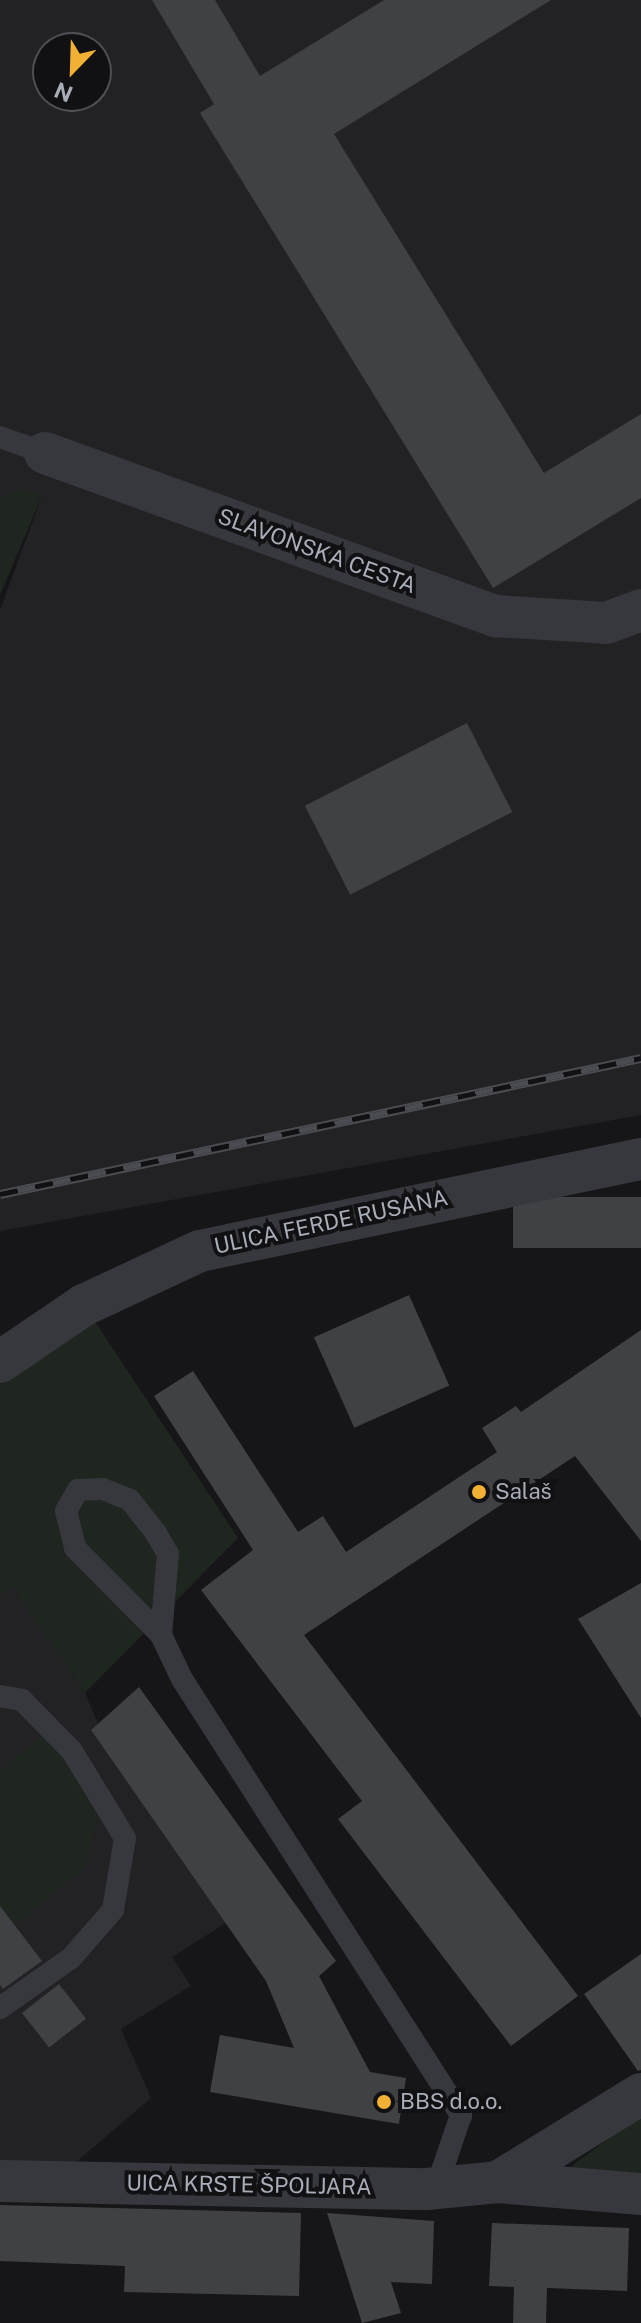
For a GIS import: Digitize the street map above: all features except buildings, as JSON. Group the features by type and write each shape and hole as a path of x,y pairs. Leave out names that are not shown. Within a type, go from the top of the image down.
{"street":[{"name":"SLAVONSKA CESTA","path":"45,453 496,616 606,623 641,610"},
{"name":"ULICA FERDE RUSANA","path":"0,1362 84,1305 200,1251 641,1159"},
{"name":"UICA KRSTE ŠPOLJARA","path":"498,2182 641,2094"},
{"name":"UICA KRSTE ŠPOLJARA","path":"0,2181 436,2188 498,2182 641,2194"}],"lane":[{"name":"SLAVONSKA CESTA","path":"0,437 45,453"},
{"path":"161,1635 168,1554 156,1533 130,1500 103,1489 78,1490 66,1511 75,1548 161,1635 182,1679 461,2115 436,2188"},
{"path":"0,1696 22,1700 72,1751 125,1838 113,1910 71,1958 0,2008"}],"shaded area":[{"path":"0,0 641,0 641,1115 0,1231 0,610 42,496 0,544"},
{"path":"22,489 42,496 0,595 0,499"},
{"path":"84,1305 238,1538 85,1693 12,1586 0,1596 0,1362"},
{"path":"12,1585 85,1693 98,1723 91,1730 226,1923 172,1957 191,1986 121,2029 151,2098 53,2182 0,2181 0,1596"},
{"path":"50,1728 96,1791 97,1821 85,1867 0,1937 0,1772"},
{"path":"641,2115 641,2179 565,2171"}],"railway":[{"path":"0,1194 641,1058"}],"place":[{"name":"Salaš","path":"479,1492"},
{"name":"BBS d.o.o.","path":"384,2102"}]}
